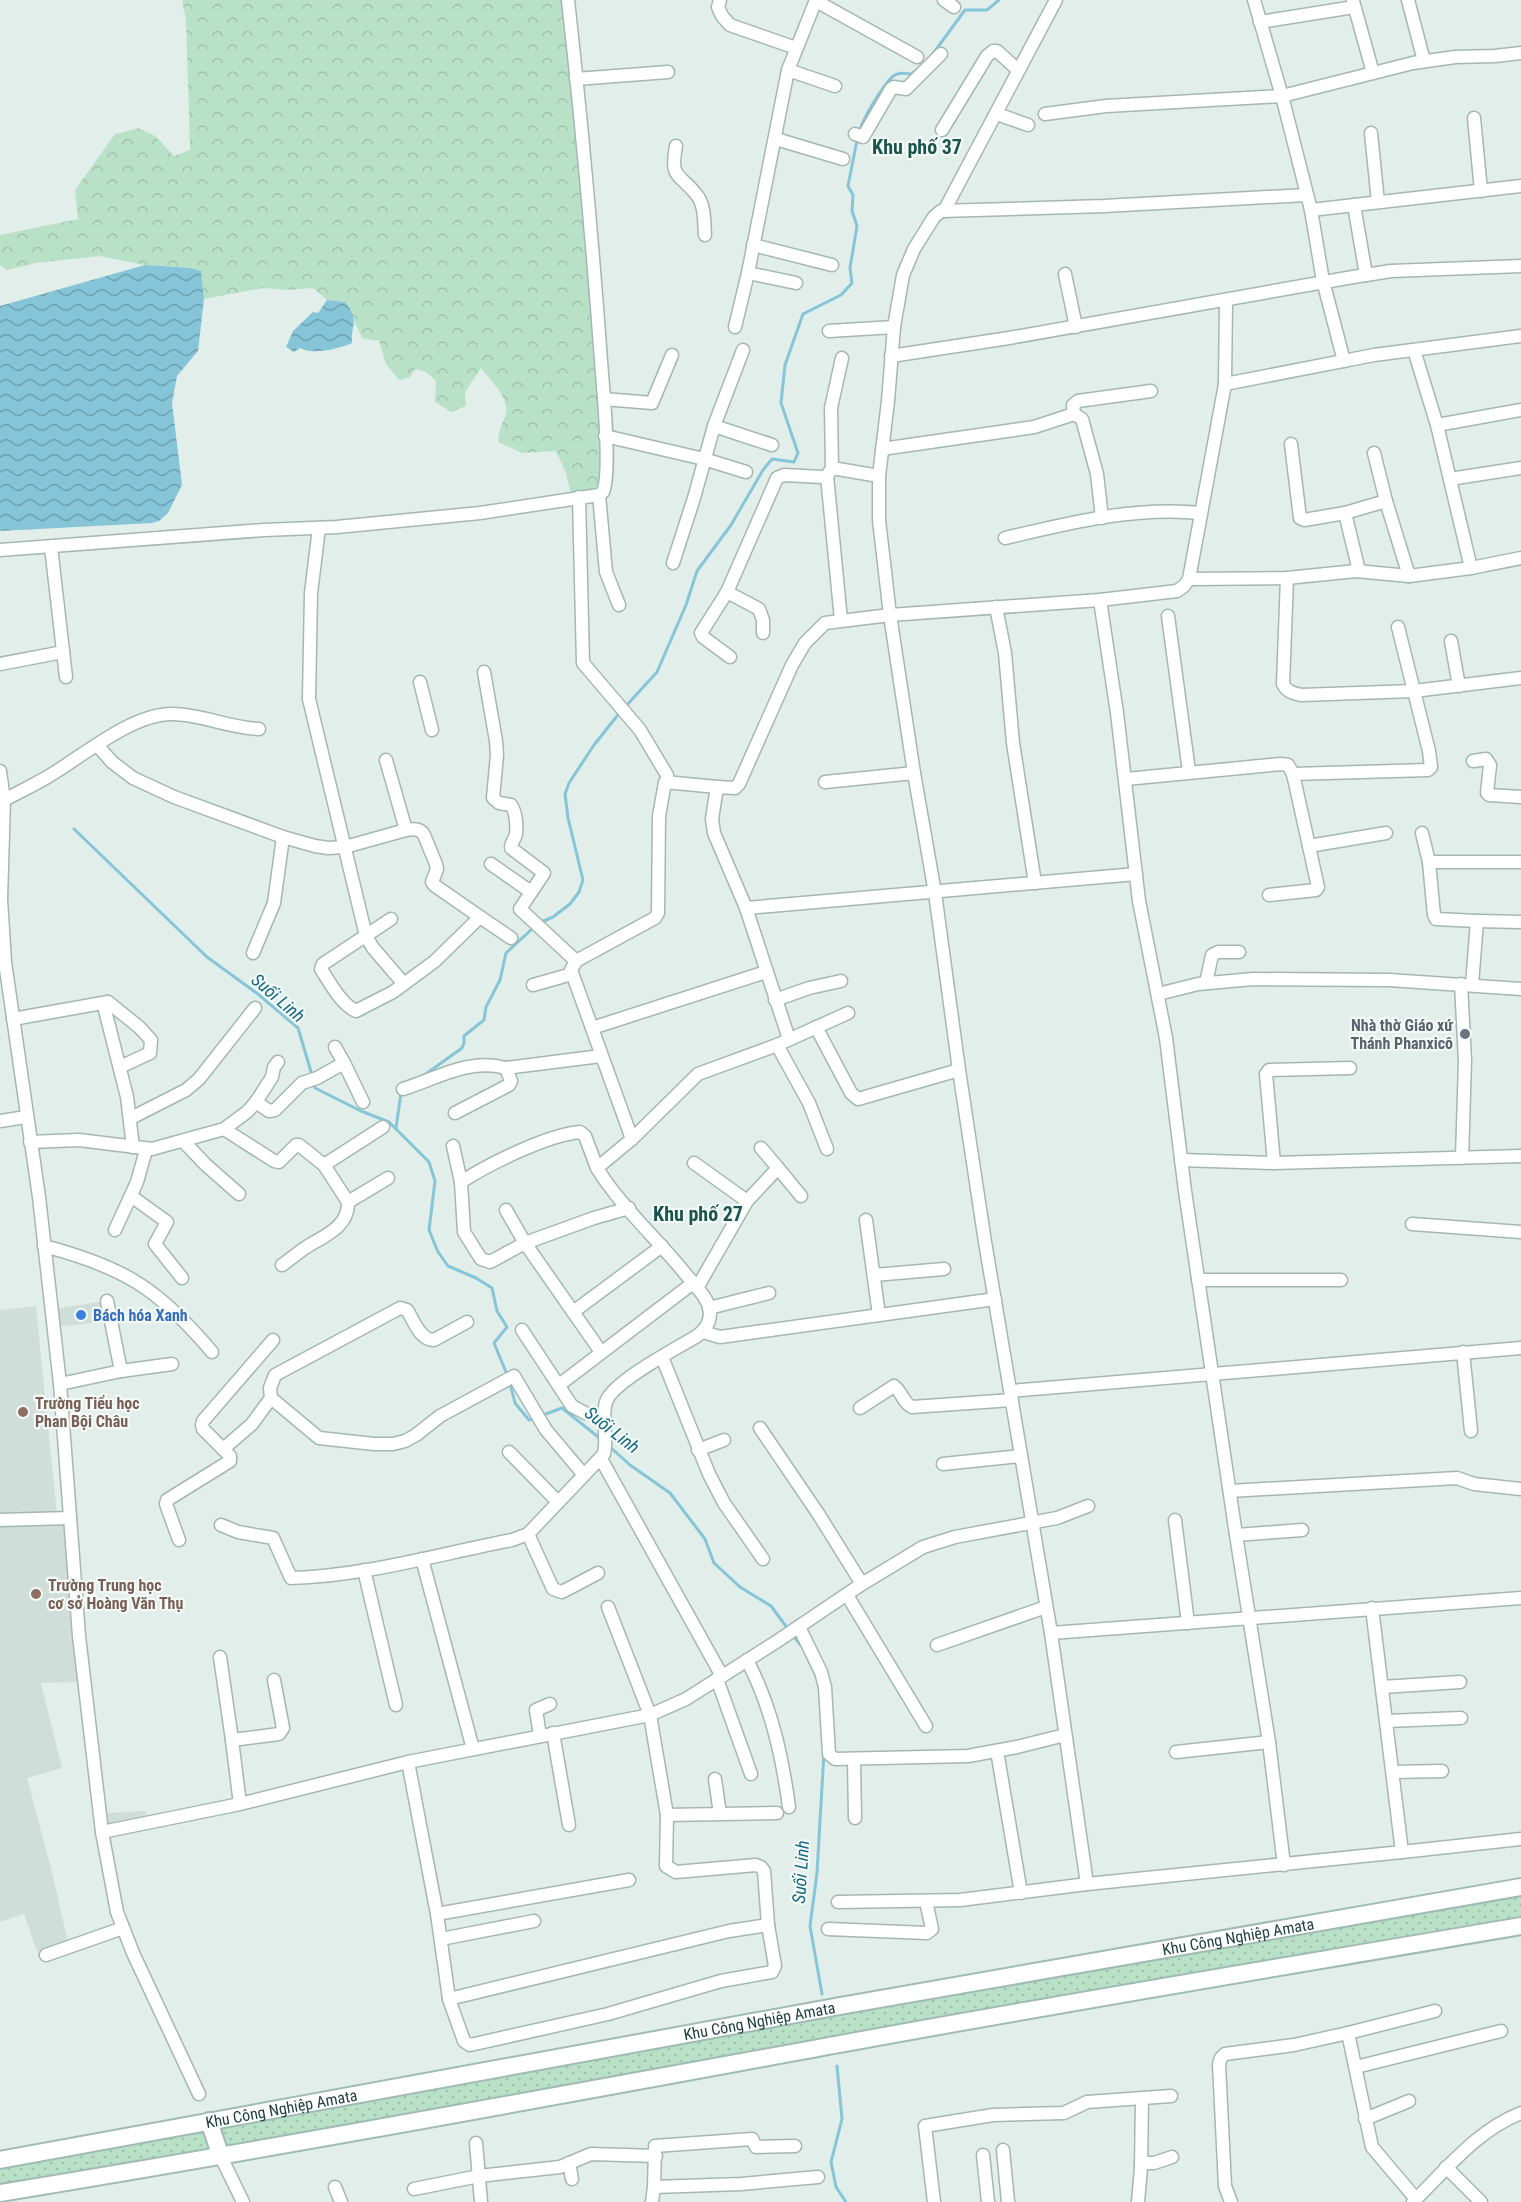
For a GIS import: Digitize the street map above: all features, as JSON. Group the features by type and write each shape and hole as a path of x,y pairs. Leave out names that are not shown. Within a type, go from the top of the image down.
{"street":[{"path":"0,550 319,528 480,513 599,495 605,489 606,478 604,399 594,250 568,0"},
{"path":"720,0 718,7 730,25 796,48"},
{"path":"735,327 776,139 788,70 816,0 917,57"},
{"path":"945,211 1056,0"},
{"path":"1254,0 1282,96 1311,210 1323,281 1344,361"},
{"path":"1408,0 1424,61"},
{"path":"1260,22 1354,3 1373,73"},
{"path":"942,130 987,56 993,51 997,51 1018,70"},
{"path":"1045,114 1106,106 1282,96 1424,61 1521,53"},
{"path":"859,136 891,89 906,88 941,54"},
{"path":"788,70 835,86"},
{"path":"576,79 668,72"},
{"path":"997,114 1028,125"},
{"path":"1474,118 1481,191"},
{"path":"1371,133 1378,202"},
{"path":"776,139 843,159"},
{"path":"676,146 674,169 682,182 697,195 703,211 705,234"},
{"path":"1311,210 1521,186"},
{"path":"1087,1884 1051,1633 995,1299 959,1070 935,893 890,615 879,520 879,476 894,327 903,274 934,217 941,211 1104,206 1306,195"},
{"path":"1354,205 1366,275"},
{"path":"753,245 832,265"},
{"path":"891,356 1076,327 1323,281 1366,275 1467,267 1521,266"},
{"path":"748,273 796,283"},
{"path":"1065,274 1076,327"},
{"path":"632,1139 571,970 576,961 655,918 658,913 659,816 665,782 735,788 739,784 792,665 805,643 825,623 890,615 1100,600 1177,591 1184,586 1189,579 1225,384 1226,300"},
{"path":"830,331 894,327"},
{"path":"1225,384 1344,361 1521,336"},
{"path":"673,563 714,426 743,350"},
{"path":"1413,350 1437,425 1471,568"},
{"path":"604,399 652,403 672,355"},
{"path":"841,620 830,472 831,408 842,358"},
{"path":"1074,414 1073,405 1078,401 1151,392"},
{"path":"1437,425 1521,410"},
{"path":"882,449 1025,428 1074,414 1082,419 1097,474 1102,518"},
{"path":"714,426 772,445"},
{"path":"605,436 704,459 746,472"},
{"path":"1291,444 1300,518 1304,520 1345,513 1386,501"},
{"path":"1374,453 1409,576"},
{"path":"1450,479 1521,468"},
{"path":"730,657 703,638 701,633 727,592 777,478 784,475 814,478 830,472 879,476"},
{"path":"599,495 606,572 620,605"},
{"path":"579,497 583,663 640,730 667,775"},
{"path":"1005,538 1075,522 1155,510 1201,513"},
{"path":"1345,513 1359,571"},
{"path":"319,528 311,593 309,699 366,936 373,948 404,984"},
{"path":"51,547 66,677"},
{"path":"1189,579 1287,578 1359,571 1409,576 1471,568 1521,558"},
{"path":"1287,578 1283,684 1286,690 1301,695 1414,691 1521,678"},
{"path":"727,592 759,609 763,620 763,633"},
{"path":"1100,600 1126,779 1139,901 1173,1084 1198,1280 1269,1742 1284,1865"},
{"path":"996,607 1005,653 1013,743 1035,883"},
{"path":"1168,616 1189,771"},
{"path":"1293,774 1428,770 1431,767 1398,627"},
{"path":"1451,640 1459,686"},
{"path":"0,664 63,652"},
{"path":"484,672 497,755 493,798 511,805 515,812 516,834 511,848 544,873 520,909 576,961"},
{"path":"420,682 432,730"},
{"path":"2,800 50,775 125,727 170,714 189,716 238,728 259,729"},
{"path":"97,745 112,762 133,778 174,797 283,837 315,846 345,848 406,830 414,829 422,832 436,864 437,869 432,882 434,885 511,938"},
{"path":"1473,760 1486,759 1489,762 1486,793 1521,796"},
{"path":"386,760 406,830"},
{"path":"1126,779 1189,771 1288,765 1293,774 1318,887 1316,890 1269,896"},
{"path":"0,771 4,986 13,1019 60,1384 78,1636 102,1832 117,1912 133,1953 199,2094"},
{"path":"825,782 914,773"},
{"path":"717,787 712,819 714,833 746,908 775,1000 783,1042 827,1149"},
{"path":"1309,846 1386,832"},
{"path":"1422,833 1430,862 1436,919 1521,922"},
{"path":"253,953 274,903 283,837"},
{"path":"1430,862 1521,862"},
{"path":"491,864 531,892"},
{"path":"746,908 1136,874"},
{"path":"392,919 325,960 321,969 350,1008 356,1011 362,1010 404,984 435,961 480,916"},
{"path":"1462,1158 1466,985 1477,921"},
{"path":"1206,983 1212,955 1218,952 1239,952"},
{"path":"592,1028 765,972"},
{"path":"533,985 572,974"},
{"path":"1158,994 1206,983 1253,979 1330,979 1521,989"},
{"path":"775,1000 809,988 841,981"},
{"path":"13,1019 108,1002 151,1040 150,1053 120,1067"},
{"path":"108,1002 105,1010 131,1118 133,1147"},
{"path":"131,1118 186,1090 199,1079 255,1008"},
{"path":"597,1168 632,1139 698,1074 783,1042 848,1013"},
{"path":"816,1027 856,1099 959,1070"},
{"path":"335,1047 363,1102"},
{"path":"403,1089 464,1067 479,1064 506,1068 601,1056"},
{"path":"30,1142 79,1140 146,1150 184,1142 224,1129 241,1117 256,1102 272,1077 274,1067 278,1062"},
{"path":"256,1102 269,1111 275,1110 302,1083 317,1078 344,1063"},
{"path":"455,1113 509,1085 511,1081 506,1068"},
{"path":"1274,1163 1266,1074 1269,1070 1350,1068"},
{"path":"0,1120 26,1117"},
{"path":"324,1165 383,1127"},
{"path":"224,1129 274,1161 279,1161 296,1145 299,1145 324,1165 348,1202 345,1216 337,1228 282,1265"},
{"path":"461,1182 482,1168 538,1144 579,1132 585,1136 597,1168 606,1184 695,1285 709,1308 710,1320 703,1332 615,1388 611,1393 605,1405 604,1452 720,1677 751,1774"},
{"path":"184,1142 206,1166 239,1194"},
{"path":"453,1146 461,1182 464,1232 481,1259 490,1262 525,1243 629,1208"},
{"path":"761,1148 801,1196"},
{"path":"115,1230 131,1196 146,1150"},
{"path":"1181,1160 1274,1163 1521,1156"},
{"path":"694,1163 747,1201"},
{"path":"559,1385 695,1285 747,1201 778,1168"},
{"path":"348,1202 388,1178"},
{"path":"131,1196 167,1222 155,1245 182,1278"},
{"path":"506,1210 525,1243 601,1352"},
{"path":"866,1220 879,1315"},
{"path":"1412,1224 1521,1232"},
{"path":"44,1246 98,1262 122,1272 148,1288 184,1319 213,1352"},
{"path":"573,1312 662,1246"},
{"path":"874,1275 944,1269"},
{"path":"1198,1280 1341,1280"},
{"path":"709,1308 769,1293"},
{"path":"703,1332 720,1337 995,1299"},
{"path":"107,1301 121,1371"},
{"path":"223,1449 252,1424 271,1398 270,1389 275,1375 400,1308 407,1310 423,1336 429,1340 434,1340 468,1322"},
{"path":"522,1330 572,1406 585,1413"},
{"path":"179,1540 166,1504 167,1500 230,1461 230,1456 203,1429 203,1421 273,1340"},
{"path":"860,1408 894,1386 912,1407 1212,1373 1521,1348"},
{"path":"1463,1352 1471,1431"},
{"path":"662,1357 698,1450 724,1503 763,1559"},
{"path":"60,1384 121,1371 172,1364"},
{"path":"271,1398 319,1438 393,1444 416,1435 440,1416 514,1376 542,1423 584,1475"},
{"path":"760,1428 862,1584"},
{"path":"698,1450 724,1440"},
{"path":"509,1452 558,1502"},
{"path":"221,1525 237,1532 273,1538 291,1578 318,1578 422,1559 512,1540 528,1534 604,1452"},
{"path":"943,1464 1021,1456"},
{"path":"1230,1491 1457,1478 1474,1484 1521,1489"},
{"path":"102,1832 240,1804 408,1762 650,1715 686,1699 923,1547 955,1537 1057,1518 1088,1506"},
{"path":"0,1520 70,1518"},
{"path":"1174,1520 1188,1623"},
{"path":"1236,1535 1302,1530"},
{"path":"528,1534 553,1589 558,1592 598,1573"},
{"path":"422,1559 472,1749"},
{"path":"364,1570 396,1705"},
{"path":"847,1595 926,1726"},
{"path":"1051,1633 1521,1598"},
{"path":"408,1762 437,1914 449,2000 464,2041 470,2045 608,2014 721,1981 772,1972 775,1966 768,1925 764,1871 761,1867 756,1865 676,1872 666,1866 667,1815 650,1715 609,1607"},
{"path":"937,1645 1046,1607"},
{"path":"1372,1608 1402,1852"},
{"path":"799,1627 821,1672 825,1686 829,1754 835,1759 968,1756 1065,1735"},
{"path":"220,1657 240,1804"},
{"path":"747,1660 759,1682 774,1724 789,1807"},
{"path":"232,1740 279,1734 282,1731 274,1680"},
{"path":"1382,1687 1460,1682"},
{"path":"550,1704 537,1710 547,1735 568,1825"},
{"path":"1387,1721 1461,1718"},
{"path":"1176,1752 1269,1742"},
{"path":"997,1751 1021,1893"},
{"path":"854,1760 855,1818"},
{"path":"1393,1772 1442,1771"},
{"path":"714,1779 720,1814"},
{"path":"667,1815 777,1813"},
{"path":"838,1902 960,1900 1087,1884 1521,1839"},
{"path":"437,1914 629,1880"},
{"name":"Khu Công Nghiệp Amata","path":"0,2160 851,2004 1521,1887"},
{"path":"828,1929 927,1933 932,1929 926,1901"},
{"path":"441,1939 534,1921"},
{"path":"449,2000 729,1931 768,1925"},
{"path":"0,2193 221,2157 850,2042 1521,1926"},
{"path":"46,1955 123,1928"},
{"path":"1231,2202 1225,2186 1219,2064 1225,2054 1294,2045 1435,2011"},
{"path":"1356,2067 1501,2031"},
{"path":"1348,2033 1372,2147 1415,2201 1446,2167 1493,2127 1521,2113"},
{"path":"933,2202 925,2126 993,2115 1064,2113 1087,2102 1171,2096"},
{"path":"1138,2202 1142,2099"},
{"path":"1365,2119 1409,2101"},
{"path":"209,2121 221,2157 243,2202"},
{"path":"414,2189 479,2176 560,2167 591,2154 752,2139 756,2147 795,2146"},
{"path":"476,2143 481,2202"},
{"path":"652,2202 655,2147"},
{"path":"1003,2150 1008,2202"},
{"path":"983,2155 988,2202"},
{"path":"1141,2163 1154,2163 1172,2157"},
{"path":"569,2163 572,2180"},
{"path":"1446,2167 1482,2202"},
{"path":"654,2187 741,2184 818,2177"},
{"path":"335,2187 341,2202"}],"shaded area":[{"name":"Bách hóa Xanh","path":"104,1301 108,1321 57,1327 55,1309"},
{"name":"Trường Tiểu học Phan Bội Châu","path":"36,1306 57,1515 0,1516 0,1310"},
{"path":"67,1522 80,1682 41,1683 62,1768 27,1778 68,1943 38,1954 24,1914 0,1922 0,1524"},
{"path":"146,1811 145,1821 105,1828 103,1813"}],"green space":[{"path":"182,0 564,0 595,306 599,367 601,490 571,495 566,473 556,451 522,453 498,442 506,414 505,402 481,368 465,392 466,406 451,412 435,402 436,381 426,372 415,369 410,377 399,380 386,364 379,341 362,338 345,302 327,300 313,288 287,290 263,288 204,299 201,271 190,268 145,265 99,256 36,263 7,270 0,265 0,235 78,219 75,190 115,134 139,128 155,136 174,156 190,150 186,20"},
{"path":"1521,1893 1521,1920 222,2150 214,2126 822,2015"},
{"path":"208,2127 215,2152 0,2187 0,2166"}],"water":[{"path":"145,265 190,268 201,271 204,299 198,351 177,376 172,403 182,485 168,513 159,521 152,523 0,531 0,306"},
{"path":"327,300 345,302 350,308 354,318 352,343 318,351 300,348 294,352 286,347 293,331 313,312 318,313"}],"waterway":[{"path":"932,55 965,10 987,10 999,0"},
{"path":"859,133 873,104 892,77 903,73 911,74 917,70"},
{"path":"626,706 657,672 686,605 697,571 731,525 763,470 772,459 794,462 798,453 781,403 785,365 803,314 841,295 852,283 850,268 857,226 852,211 853,195 848,186 857,140"},
{"path":"539,923 553,917 570,904 579,892 583,880 568,818 565,794 569,783 594,745 621,711"},
{"name":"Suối Linh","path":"74,829 207,957 258,994 298,1028 312,1075"},
{"path":"423,1076 462,1048 464,1036 484,1020 486,1007 500,980 506,953 533,928"},
{"name":"Suối Linh","path":"314,1081 315,1088 389,1122 429,1162 435,1181 429,1230 438,1252 448,1266 492,1288 497,1311 507,1327 494,1343 508,1377"},
{"path":"396,1128 401,1093"},
{"name":"Suối Linh","path":"510,1383 515,1403 529,1420 536,1418"},
{"name":"Suối Linh","path":"543,1415 562,1408 602,1440"},
{"name":"Suối Linh","path":"609,1446 630,1465 670,1493 705,1539 714,1563 740,1587 771,1606 788,1629"},
{"name":"Suối Linh","path":"792,1634 803,1648 818,1680"},
{"name":"Suối Linh","path":"822,1994 810,1926 817,1873 824,1752"},
{"name":"Suối Linh","path":"837,2066 842,2119 831,2162 836,2187 846,2202"}],"place":[{"name":"Nhà thờ Giáo xứ Thánh Phanxicô","path":"1465,1034"},
{"name":"Bách hóa Xanh","path":"81,1315"},
{"name":"Trường Tiểu học Phan Bội Châu","path":"23,1412"},
{"name":"Trường Trung học cơ sở Hoàng Văn Thụ","path":"36,1594"}],"district":[{"name":"Khu phố 37","path":"917,147"},
{"name":"Khu phố 27","path":"698,1214"}]}
